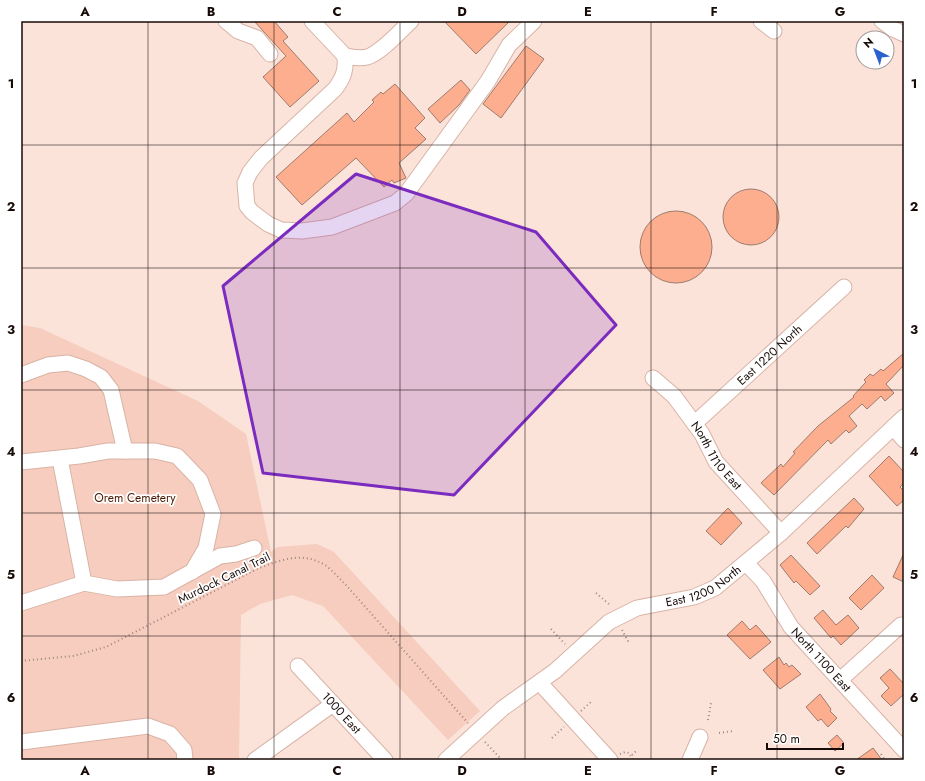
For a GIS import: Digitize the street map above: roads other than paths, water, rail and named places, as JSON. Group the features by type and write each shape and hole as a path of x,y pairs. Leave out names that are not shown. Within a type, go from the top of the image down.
{"street":[{"path":"226,21 238,31 257,38 270,54"},
{"path":"312,21 344,56 346,69 343,78 335,89 261,158 250,172 245,183 247,206 252,212 268,224 281,230 302,231 332,227 395,203 406,194 488,82 509,45 534,21"},
{"path":"344,56 357,58 366,57 376,52 411,21"},
{"path":"761,21 774,31"},
{"path":"882,21 893,29 904,34"},
{"name":"East 1220 North","path":"695,423 844,287"},
{"path":"21,375 48,365 68,362 101,377 111,390 125,451"},
{"name":"North 1110 East","path":"653,378 674,396 695,423 716,462 781,533"},
{"name":"East 1200 North","path":"446,760 483,732 503,708 540,683 601,628 620,615 637,608 680,600 706,593 715,588 781,533 904,417"},
{"path":"892,427 904,440"},
{"path":"21,462 60,459 108,451 155,451 177,456 200,480 214,514 206,548 192,572"},
{"path":"60,459 84,583"},
{"path":"21,603 84,583 117,589 164,587 220,556 236,554 254,548"},
{"name":"North 1100 East","path":"746,563 763,581 791,627 904,750"},
{"path":"840,680 901,624"},
{"name":"1000 East","path":"298,666 385,760"},
{"path":"540,683 615,757"},
{"path":"255,760 333,704"},
{"path":"21,742 148,726 170,734 184,750 185,760"},
{"path":"690,760 700,737"}],"park label":[{"name":"Orem Cemetery","path":"135,498"}]}
